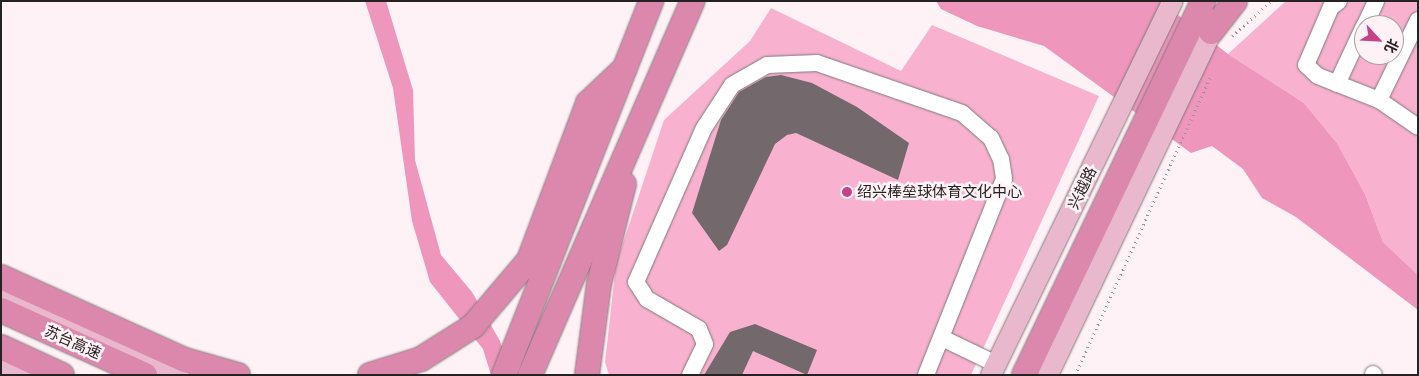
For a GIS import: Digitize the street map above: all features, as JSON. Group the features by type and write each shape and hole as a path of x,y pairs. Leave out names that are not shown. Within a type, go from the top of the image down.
{"highway":[{"path":"504,375 651,1"},
{"path":"530,375 693,1"},
{"path":"1024,375 1203,1"},
{"path":"1218,38 1235,1"},
{"path":"998,371 1177,2"},
{"path":"370,375 421,359 473,326 530,260 588,103 625,68"},
{"path":"587,375 599,284 643,112"},
{"path":"1,277 185,360 238,375"},
{"name":"苏台高速","path":"1,310 145,375"},
{"path":"1,348 50,375"},
{"path":"1,348 62,375"}],"main road":[{"path":"1048,375 1159,142 1218,38 1225,1"},
{"name":"兴越路","path":"998,371 1121,109 1177,2"},
{"path":"1,294 179,375"},
{"path":"1,362 28,375"}],"lane":[{"path":"1338,1 1331,8 1306,65 1318,76 1379,100 1418,127"},
{"path":"1369,15 1376,1"},
{"path":"1379,100 1418,20"},
{"path":"1337,84 1354,47"},
{"path":"690,375 704,344 699,329 647,299 636,282 704,128 732,85 767,65 817,63 962,113 991,138 1004,179 926,375"},
{"path":"942,338 998,371"}],"path":[{"path":"1218,38 1271,1"},
{"path":"1075,375 1213,71"}],"shaded area":[{"path":"365,1 386,1 413,90 415,160 441,255 472,292 500,341 511,375 491,375 483,349 430,282 412,221 393,88"},
{"path":"936,1 1160,1 1228,54 1304,103 1337,143 1365,194 1383,242 1418,275 1418,310 1296,217 1262,198 1243,169 1212,146 1191,153 1044,46 977,26 941,9"},
{"path":"1286,1 1418,1 1418,275 1383,242 1365,194 1337,143 1304,103 1228,54"},
{"name":"绍兴棒垒球体育文化中心","path":"771,8 901,71 932,25 1099,96 971,375 609,375 605,362 616,264 664,120 750,41"}],"building":[{"path":"781,75 812,83 857,107 909,143 898,180 796,133 787,135 775,144 727,245 719,251 692,213 721,120 739,92 766,77"},
{"path":"755,324 817,350 807,375 753,351 742,375 704,375 730,332"}],"place":[{"name":"绍兴棒垒球体育文化中心","path":"847,192"}]}
